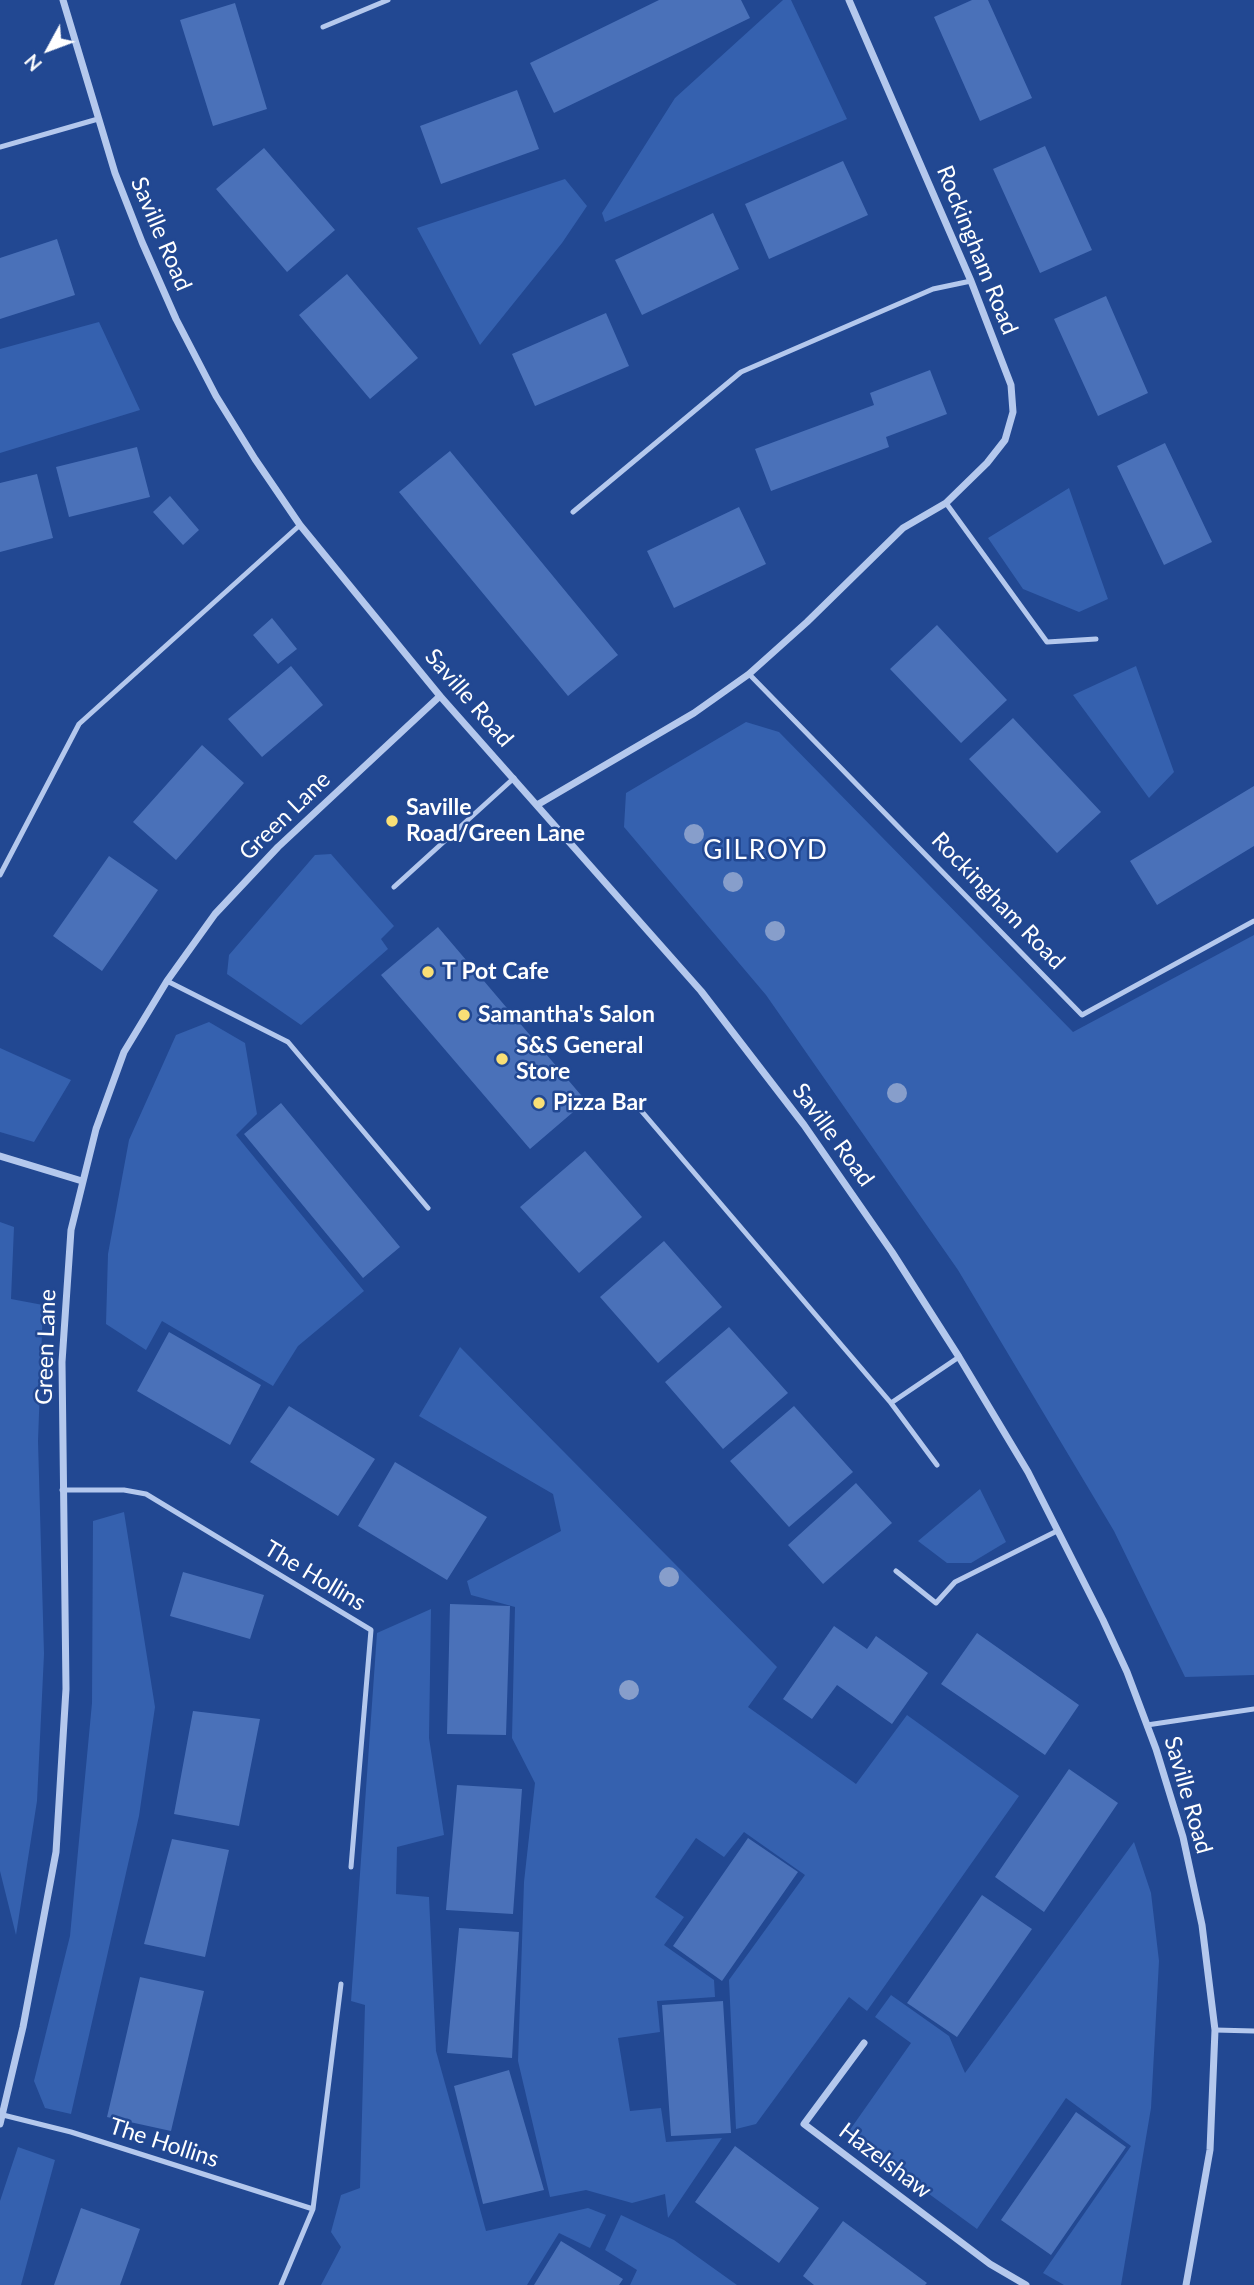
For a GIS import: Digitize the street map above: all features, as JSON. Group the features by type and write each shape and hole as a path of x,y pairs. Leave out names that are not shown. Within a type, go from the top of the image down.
{"street":[{"name":"Saville Road","path":"63,0 114,173 176,320 216,396 255,459 300,524 440,696 701,991 804,1125 892,1252 1028,1472 1127,1672 1183,1837 1202,1925 1215,2029 1210,2150 1186,2285"},
{"name":"Rockingham Road","path":"537,805 694,713 749,674 807,622 903,528 946,503 987,463 1005,440 1013,412 1011,384 971,281 849,0"},
{"name":"Green Lane","path":"0,2124 23,2027 56,1852 66,1689 62,1362 71,1230 96,1129 124,1052 167,981 215,914 278,847 440,696"},
{"path":"0,1156 82,1181"},
{"name":"Hazelshaw","path":"864,2043 804,2124 990,2264 1026,2285"}],"lane":[{"path":"323,26 388,0"},
{"path":"0,147 97,119"},
{"path":"573,512 741,372 933,289 971,281"},
{"path":"946,503 1047,642 1096,639"},
{"path":"0,875 79,724 300,524"},
{"name":"Rockingham Road","path":"749,674 1082,1015 1254,920"},
{"path":"394,887 514,778"},
{"path":"167,981 288,1042 428,1208"},
{"path":"632,1100 891,1403 937,1465"},
{"path":"891,1403 959,1357"},
{"name":"The Hollins","path":"62,1490 124,1490 146,1494 371,1630 351,1867"},
{"path":"896,1571 936,1603 955,1582 1057,1531"},
{"path":"1147,1725 1254,1709"},
{"path":"281,2285 313,2209 341,1984"},
{"path":"1215,2029 1254,2031"},
{"name":"The Hollins","path":"3,2115 71,2132 313,2209"}],"shaded area":[{"path":"783,0 791,0 847,119 605,222 602,213 675,98"},
{"path":"565,179 587,206 562,243 480,345 417,228"},
{"path":"99,322 140,410 0,453 0,349"},
{"path":"1069,488 1108,599 1079,612 1023,589 988,538"},
{"path":"1136,666 1174,772 1149,798 1073,695"},
{"path":"746,722 779,732 1073,1032 1254,935 1254,1675 1185,1677 1114,1531 958,1270 766,995 624,827 626,793"},
{"path":"331,854 394,926 381,939 388,949 301,1025 227,974 229,955 315,855"},
{"path":"209,1022 245,1043 257,1114 236,1135 364,1291 298,1346 273,1386 162,1321 146,1350 106,1324 108,1254 129,1140 176,1035"},
{"path":"0,1048 71,1080 34,1142 0,1132"},
{"path":"0,1222 14,1227 11,1299 43,1305 38,1441 44,1654 37,1801 16,1935 0,1871"},
{"path":"460,1347 777,1667 748,1707 856,1784 907,1715 1019,1796 867,2011 849,1997 756,2124 736,2129 729,1980 805,1875 744,1832 724,1857 696,1838 655,1897 684,1917 664,1945 714,1980 715,1997 657,2001 660,2032 618,2038 630,2111 661,2108 666,2142 722,2138 668,2218 665,2194 632,2203 586,2190 550,2197 518,2061 524,1882 535,1783 512,1738 515,1607 471,1595 467,1581 561,1531 553,1494 419,1416"},
{"path":"980,1489 1006,1542 971,1563 947,1563 918,1541"},
{"path":"124,1512 155,1707 139,1816 71,2114 45,2108 34,2081 70,1936 92,1703 93,1521"},
{"path":"431,1609 429,1738 444,1835 397,1847 396,1894 429,1897 436,2051 486,2231 588,2208 606,2215 590,2248 559,2233 527,2285 321,2285 341,2247 331,2232 341,2195 360,2188 365,2005 351,2001 377,1633"},
{"path":"1134,1842 1151,1893 1159,1961 1151,2108 1121,2285 1064,2285 1043,2273 1131,2146 1066,2098 977,2229 847,2134 911,2043 875,2017 891,1995 949,2036 965,2073"},
{"path":"18,2147 55,2160 21,2285 0,2285 0,2201"},
{"path":"621,2215 674,2240 737,2285 630,2285 637,2270 605,2250"}],"building":[{"path":"659,0 741,0 750,18 554,113 530,63"},
{"path":"972,0 988,0 1032,98 980,121 934,17"},
{"path":"235,3 267,109 213,126 180,20"},
{"path":"517,90 539,149 441,184 420,126"},
{"path":"1045,146 1092,250 1040,273 993,169"},
{"path":"264,148 335,230 287,272 216,189"},
{"path":"843,161 868,215 769,259 745,204"},
{"path":"713,213 739,269 642,315 615,260"},
{"path":"57,239 75,295 0,319 0,258"},
{"path":"347,274 418,358 370,399 299,315"},
{"path":"1106,296 1148,393 1098,416 1054,319"},
{"path":"606,313 629,366 535,406 512,354"},
{"path":"930,370 947,414 886,437 889,447 771,491 755,449 874,405 870,393"},
{"path":"1165,443 1212,542 1164,565 1117,466"},
{"path":"137,447 150,497 69,517 56,467"},
{"path":"450,451 618,655 568,696 399,492"},
{"path":"37,474 53,538 0,552 0,483"},
{"path":"170,496 199,530 183,545 153,512"},
{"path":"739,507 766,564 674,608 647,551"},
{"path":"272,618 297,649 278,664 253,635"},
{"path":"937,625 1007,700 961,743 890,669"},
{"path":"291,666 323,705 262,757 228,719"},
{"path":"1013,718 1101,812 1057,853 969,759"},
{"path":"202,745 244,783 176,860 133,822"},
{"path":"1254,786 1254,846 1157,905 1130,861"},
{"path":"109,856 158,890 102,971 53,936"},
{"path":"438,927 586,1101 530,1149 381,975"},
{"path":"281,1103 400,1247 363,1278 244,1134"},
{"path":"585,1151 642,1217 579,1273 520,1207"},
{"path":"664,1241 722,1307 658,1363 600,1297"},
{"path":"729,1327 788,1393 723,1449 665,1382"},
{"path":"169,1332 261,1385 230,1445 137,1391"},
{"path":"289,1406 375,1459 338,1516 250,1462"},
{"path":"794,1406 853,1472 789,1527 730,1461"},
{"path":"395,1462 487,1517 447,1580 358,1526"},
{"path":"856,1483 892,1523 823,1584 788,1545"},
{"path":"183,1572 264,1595 250,1639 170,1616"},
{"path":"450,1604 510,1606 506,1735 447,1734"},
{"path":"834,1626 867,1649 876,1636 928,1673 892,1724 837,1685 812,1719 783,1699"},
{"path":"977,1633 1079,1705 1045,1755 941,1684"},
{"path":"193,1711 260,1719 239,1826 174,1814"},
{"path":"1069,1769 1118,1803 1044,1912 995,1877"},
{"path":"457,1785 522,1789 513,1914 446,1910"},
{"path":"748,1838 798,1872 722,1981 673,1946"},
{"path":"172,1839 229,1850 205,1957 144,1944"},
{"path":"982,1895 1032,1929 957,2037 907,2003"},
{"path":"459,1928 519,1932 512,2058 447,2053"},
{"path":"140,1977 204,1991 171,2131 107,2117"},
{"path":"723,2001 731,2133 671,2136 662,2005"},
{"path":"509,2070 544,2190 483,2204 454,2086"},
{"path":"1076,2112 1126,2147 1051,2255 1001,2220"},
{"path":"735,2146 819,2208 779,2263 695,2202"},
{"path":"81,2208 140,2229 120,2285 54,2285"},
{"path":"843,2221 927,2283 814,2285 803,2276"},
{"path":"561,2241 623,2279 619,2285 534,2285"}],"place":[{"name":"Saville Road/Green Lane","path":"392,821"},
{"name":"T Pot Cafe","path":"428,972"},
{"name":"Samantha's Salon","path":"464,1015"},
{"name":"S&S General Store","path":"502,1059"},
{"name":"Pizza Bar","path":"539,1103"}],"district":[{"name":"GILROYD","path":"766,851"}]}
